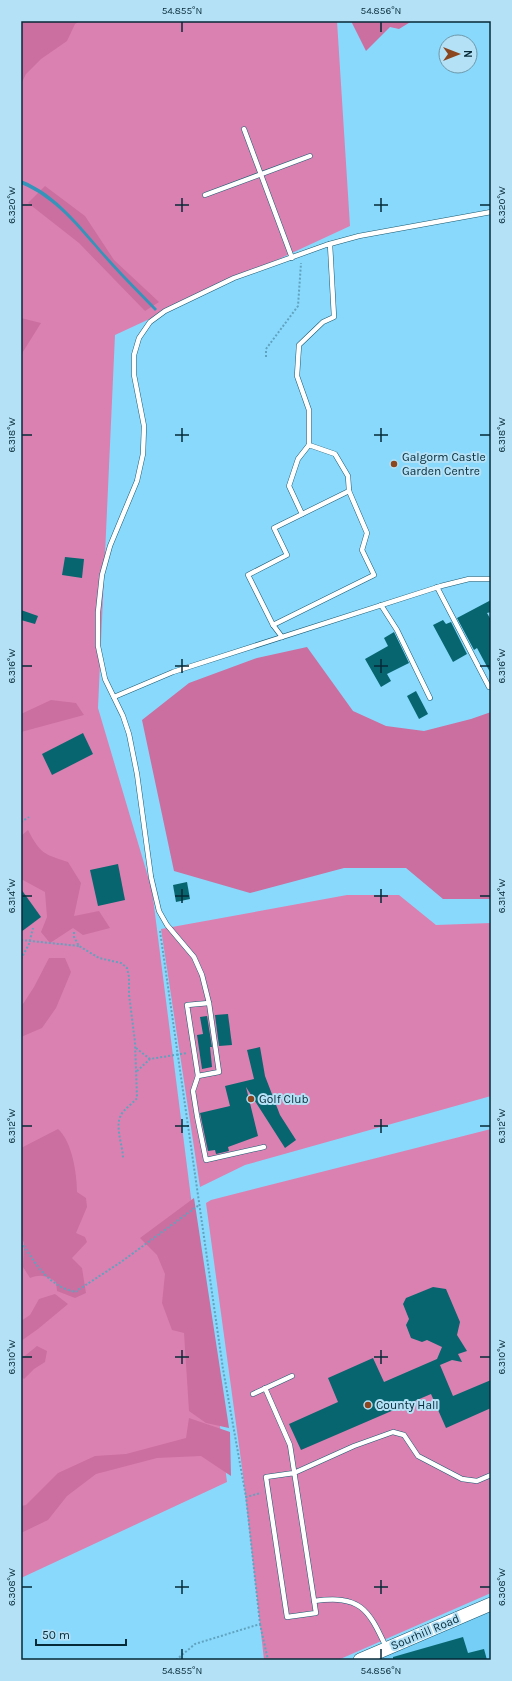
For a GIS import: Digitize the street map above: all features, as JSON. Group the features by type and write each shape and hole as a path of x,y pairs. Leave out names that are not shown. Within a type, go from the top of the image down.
{"street":[{"name":"Sourhill Road","path":"360,1660 491,1604"}],"lane":[{"path":"244,129 292,258"},
{"path":"205,195 310,156"},
{"path":"198,1076 220,1072 202,975 194,958 167,926 159,911 151,877 137,774 129,734 105,679 98,646 98,612 102,575 110,546 138,481 143,454 144,426 134,375 134,355 139,338 150,322 165,311 234,278 330,244 366,235 491,212"},
{"path":"302,514 289,486 298,459 309,445 309,410 297,376 297,364 299,345 323,322 334,316 330,244"},
{"path":"273,625 374,576 362,550 367,533 349,491 348,476 335,454 309,445"},
{"path":"282,637 273,625 248,576 287,555 274,528 349,491"},
{"path":"114,697 173,672 438,587 469,579 491,580"},
{"path":"438,587 489,687"},
{"path":"381,605 397,630 430,698"},
{"path":"208,1003 187,1005 198,1076 193,1091 196,1116 206,1160 264,1147"},
{"path":"253,1394 292,1376"},
{"path":"265,1388 290,1445 294,1473 316,1613 287,1617 266,1477 294,1473 354,1446 393,1432 404,1435 418,1456 462,1479 477,1481 491,1475"},
{"path":"314,1600 338,1599 358,1605 364,1609 375,1624 386,1649"}],"path":[{"path":"266,357 266,349 298,306 302,254"},
{"path":"21,822 29,817"},
{"path":"159,911 158,917 223,1369 246,1497 260,1624 268,1660"},
{"path":"21,959 34,928"},
{"path":"74,932 74,937 79,946"},
{"path":"21,940 79,946 99,958 121,963 127,968 130,977 129,994 136,1048 137,1098 123,1112 118,1123 124,1149 124,1159"},
{"path":"136,1048 150,1059"},
{"path":"137,1072 150,1059 194,1052"},
{"path":"21,1242 49,1280 63,1289 75,1292 121,1262 199,1204"},
{"path":"246,1497 268,1491"},
{"path":"176,1660 194,1644 260,1624"}],"shaded area":[{"path":"21,21 337,21 350,226 115,335 98,708 152,890 227,1482 21,1578"},
{"path":"21,21 80,21 75,24 67,41 41,59 26,74 21,84"},
{"path":"351,21 412,21 399,29 390,27 366,51"},
{"path":"21,180 48,195 60,205 157,309 155,311 115,270 59,208 47,199 21,184"},
{"path":"45,186 85,216 114,260 159,302 145,311 79,243 28,203"},
{"path":"21,318 41,323 21,355"},
{"path":"307,647 353,711 386,726 424,731 471,719 491,712 491,899 443,899 406,868 344,868 250,893 174,871 142,720 189,683 257,658"},
{"path":"51,700 76,703 84,715 21,732 21,714"},
{"path":"28,830 36,844 43,852 68,862 81,883 74,916 99,911 110,928 83,935 73,928 50,943 41,932 47,917 45,892 21,879 21,836"},
{"path":"347,895 399,895 436,925 491,923 491,1096 245,1165 200,1187 161,929"},
{"path":"49,958 65,958 71,972 56,1008 42,1028 21,1037 21,1007 34,987"},
{"path":"58,1129 63,1134 70,1149 75,1167 77,1192 86,1198 87,1207 76,1233 85,1237 87,1242 72,1258 82,1268 86,1293 75,1298 57,1291 56,1282 50,1278 37,1276 30,1278 23,1267 24,1243 21,1236 21,1148"},
{"path":"491,1129 491,1593 338,1660 264,1660 243,1475 206,1203 211,1200"},
{"path":"194,1198 229,1428 206,1423 189,1411 184,1333 172,1330 162,1303 165,1274 157,1255 140,1238"},
{"path":"55,1294 68,1304 21,1341 21,1321 30,1315 39,1299"},
{"path":"37,1346 47,1351 45,1362 34,1369 24,1379 21,1376 21,1359"},
{"path":"189,1418 230,1432 231,1476 201,1456 157,1458 96,1474 67,1496 48,1520 21,1533 21,1506 26,1505 58,1473 95,1456 126,1454 186,1438"},
{"path":"491,1610 491,1660 376,1660"}],"building":[{"path":"65,557 84,559 82,578 62,575"},
{"path":"491,600 491,612 487,613 491,620 491,674 477,648 474,650 457,618"},
{"path":"21,610 38,616 35,624 21,620"},
{"path":"443,620 446,624 451,622 467,654 453,662 433,625"},
{"path":"394,632 409,663 387,674 391,681 381,687 365,659 388,646 384,638"},
{"path":"416,691 428,714 419,719 407,696"},
{"path":"83,733 93,754 52,775 42,754"},
{"path":"118,864 125,900 98,906 90,870"},
{"path":"187,882 190,899 176,902 173,885"},
{"path":"21,889 41,917 21,932"},
{"path":"228,1014 232,1045 219,1046 215,1015"},
{"path":"207,1016 212,1047 210,1047 212,1067 202,1069 197,1035 203,1034 200,1017"},
{"name":"Golf Club","path":"260,1047 265,1076 280,1115 296,1140 285,1148 246,1087 258,1136 228,1147 229,1151 216,1154 215,1150 208,1151 200,1113 230,1106 225,1086 254,1079 247,1050"},
{"name":"County Hall","path":"433,1287 446,1289 460,1322 457,1335 467,1351 458,1354 462,1362 452,1360 440,1365 453,1396 491,1380 491,1408 446,1428 431,1394 301,1450 289,1424 338,1402 328,1378 373,1358 384,1382 437,1359 442,1347 427,1340 422,1342 411,1338 406,1325 409,1319 403,1304 406,1298"},
{"path":"463,1637 468,1653 484,1649 487,1660 393,1660 393,1657"}],"place":[{"name":"Galgorm Castle Garden Centre","path":"394,464"},
{"name":"Golf Club","path":"251,1099"},
{"name":"County Hall","path":"368,1405"}]}
